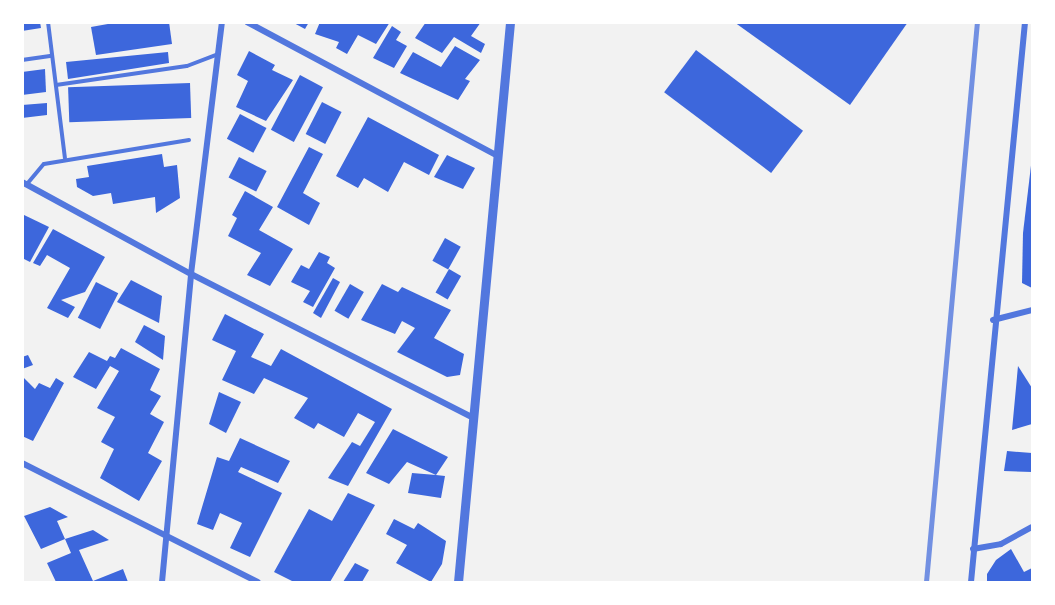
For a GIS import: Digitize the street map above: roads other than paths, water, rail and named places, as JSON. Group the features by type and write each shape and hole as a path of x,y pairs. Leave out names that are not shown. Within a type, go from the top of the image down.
{"street":[{"path":"162,582 191,274 222,22"},
{"path":"247,22 496,154"},
{"path":"458,582 510,22"},
{"path":"971,582 993,320 1025,22"},
{"path":"25,183 191,274 472,417"},
{"path":"993,320 1032,309"},
{"path":"22,463 258,582"},
{"path":"973,549 1001,544 1032,527"}],"lane":[{"path":"48,22 65,158"},
{"path":"56,86 187,66 219,54"},
{"path":"22,60 52,56"},
{"path":"25,183 44,164 65,158 189,140"}],"railway":[{"path":"926,582 977,22"}]}
